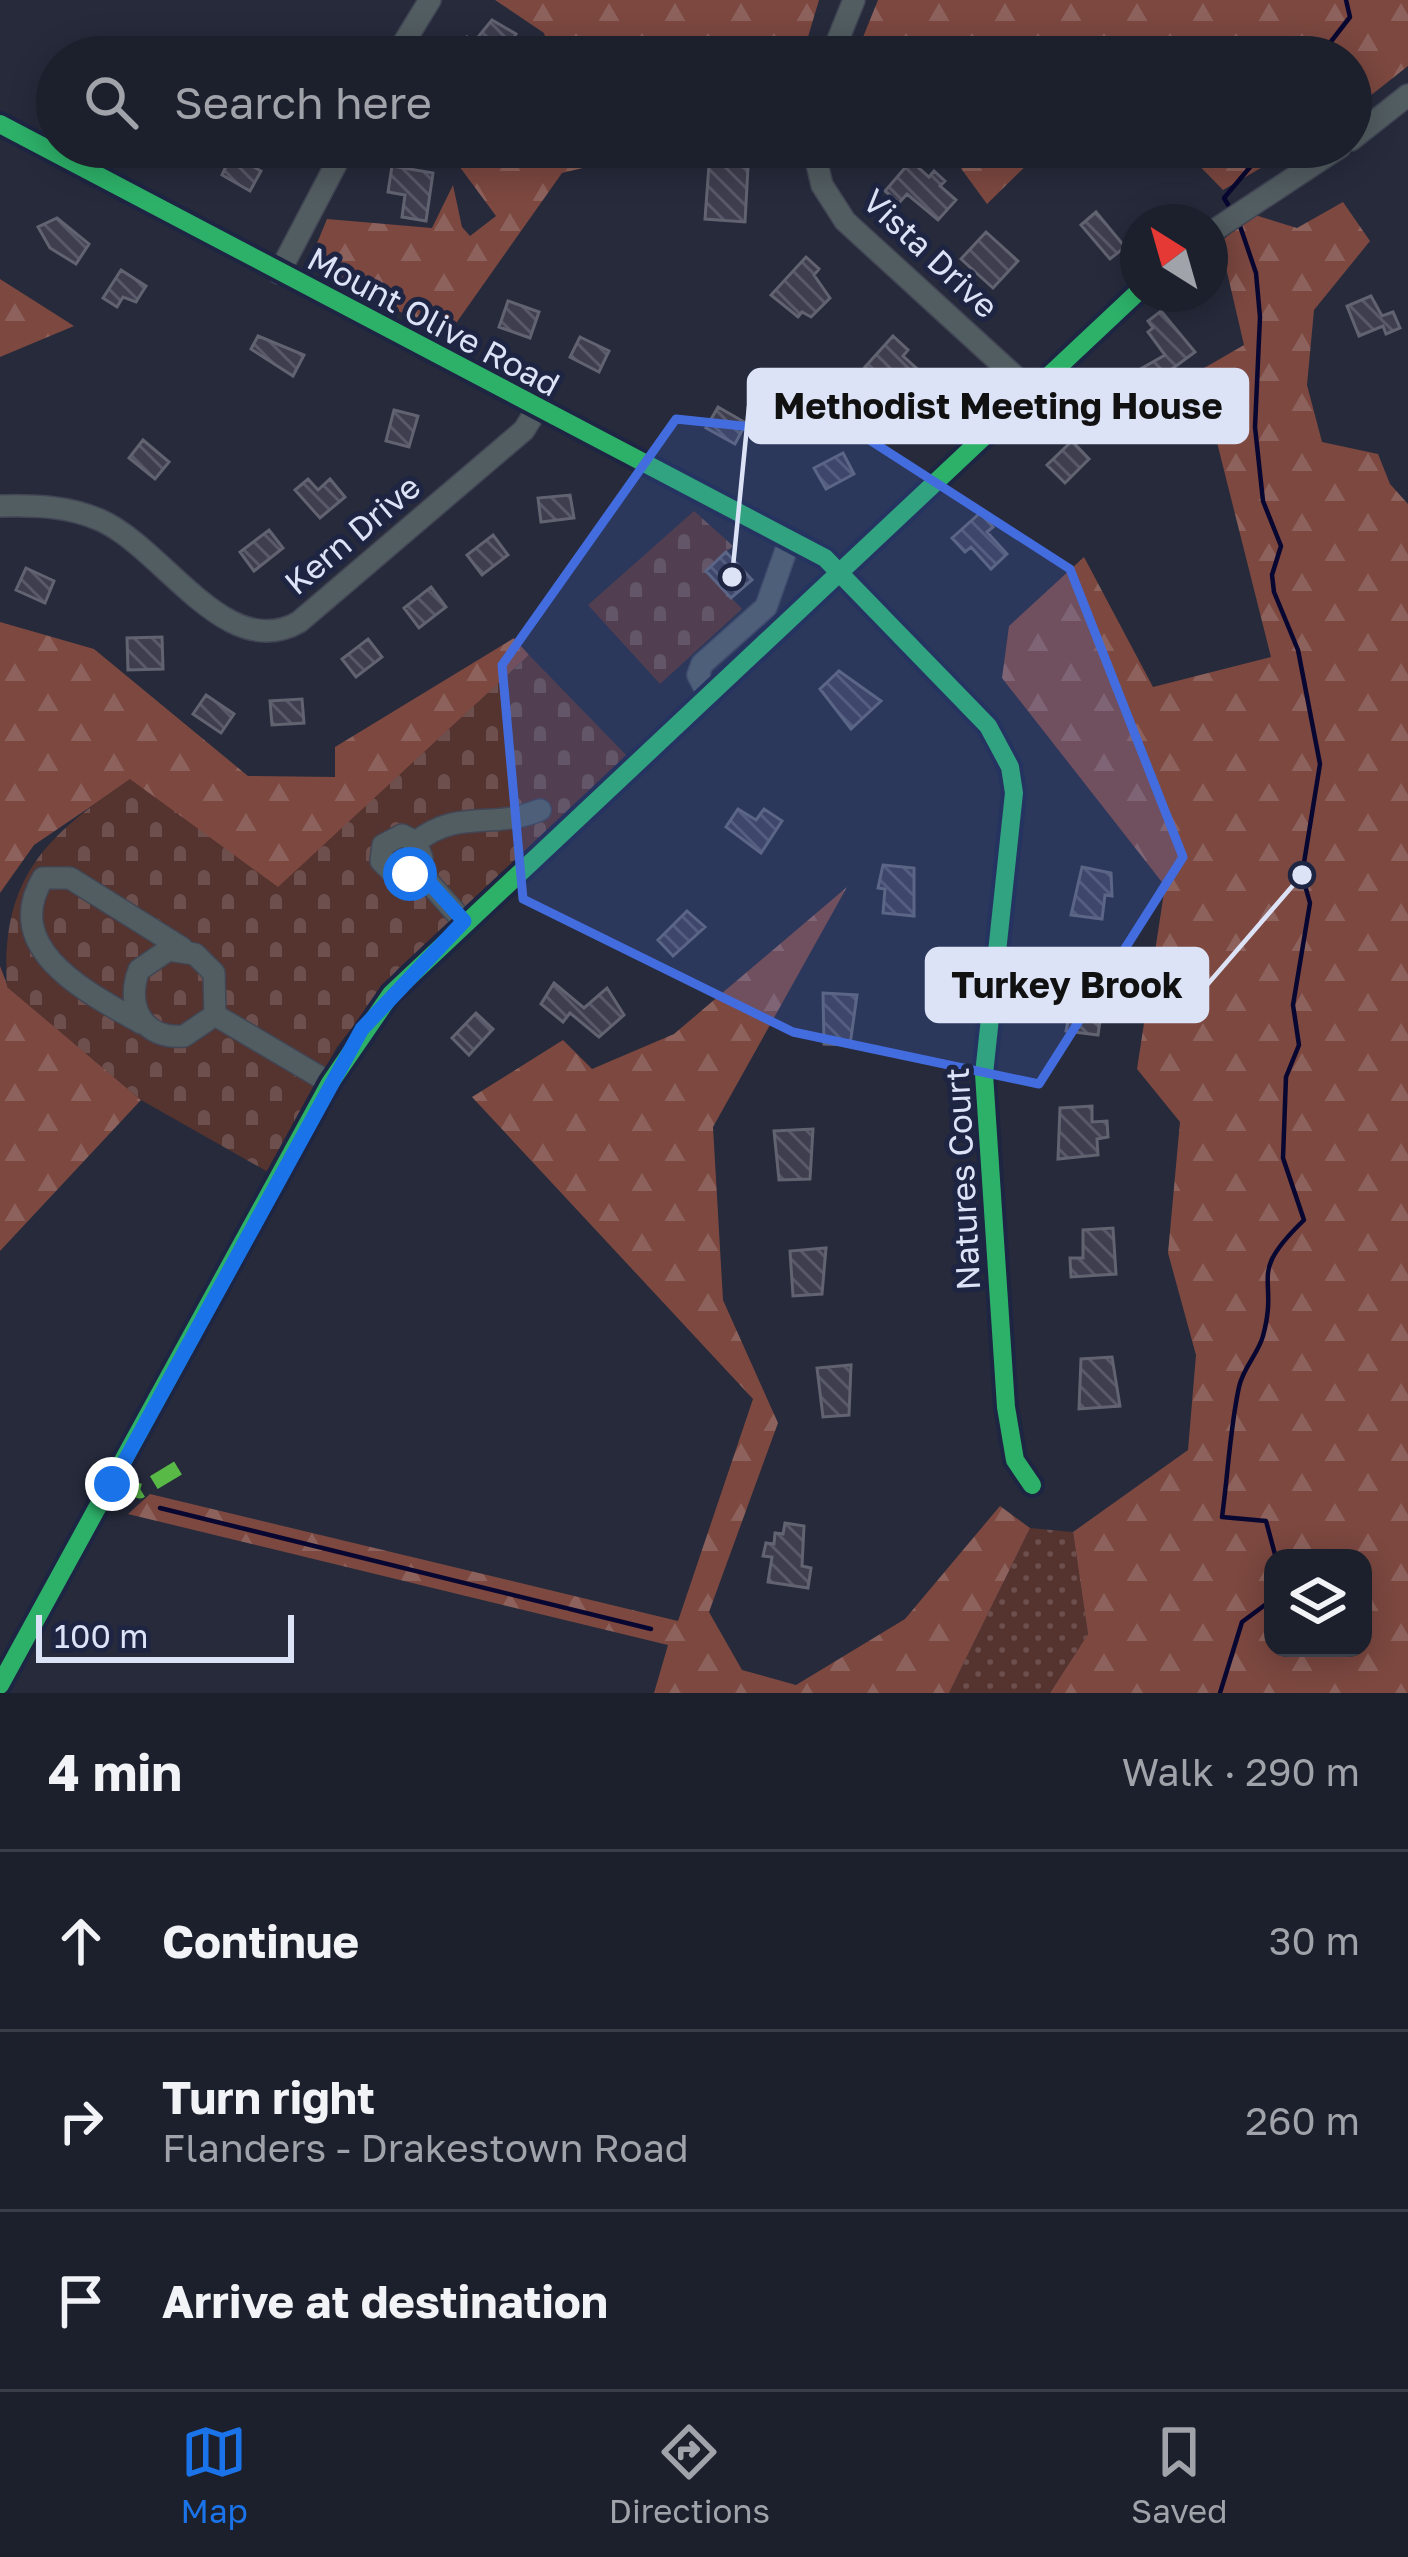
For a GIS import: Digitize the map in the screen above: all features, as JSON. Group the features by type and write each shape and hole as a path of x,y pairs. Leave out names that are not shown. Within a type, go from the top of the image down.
{"street":[{"path":"408,36 430,0"},
{"path":"839,36 854,0"},
{"path":"1372,123 1408,95"},
{"name":"Mount Olive Road","path":"0,124 36,143"},
{"name":"Mount Olive Road","path":"82,168 841,569"},
{"path":"279,273 334,168"},
{"name":"Vista Drive","path":"818,168 822,185 844,221 1031,392"},
{"path":"1228,221 1308,168"},
{"path":"0,1685 330,1083 391,994 706,692 1120,309"},
{"name":"Kern Drive","path":"0,506 46,506 99,519 165,565 224,620 250,633 275,633 299,622 418,522 524,430 537,409"},
{"path":"706,692 698,675 702,664 766,607 790,539"},
{"name":"Natures Court","path":"841,569 988,726 1012,779 984,1074 1006,1407 1015,1460 1032,1485"},
{"path":"416,842 449,820 508,822 540,810"},
{"path":"406,836 416,842 422,854 417,869 394,874 380,857 391,838 406,836"},
{"path":"417,869 464,921"},
{"path":"43,878 70,878 214,973 215,1015 184,1036 161,1034 141,1023 25,953 15,929 24,903 43,878"},
{"path":"141,1023 134,993 139,970 158,953 182,948"},
{"path":"215,1015 330,1083"}],"highlighted area":[{"path":"676,419 868,439 1070,569 1183,857 1039,1084 793,1032 523,899 502,665"}],"green space":[{"path":"495,0 819,0 808,36 544,33"},
{"path":"878,0 1408,0 1408,66 1372,94 1372,36 863,36"},
{"path":"461,168 583,168 562,173 447,336 321,271 313,253 327,219 432,228 453,185 462,227 470,236 496,216"},
{"path":"961,168 1024,168 987,204"},
{"path":"1202,168 1261,168 1223,190"},
{"path":"1343,202 1370,241 1314,310 1307,385 1322,442 1378,454 1390,484 1408,504 1408,1693 1050,1693 1088,1634 1073,1532 1188,1450 1196,1355 1168,1253 1180,1122 1137,1069 1165,886 1002,678 1009,626 1084,557 1153,687 1271,657 1199,371 1244,345 1228,276 1228,236 1255,215 1297,228"},
{"path":"0,279 74,326 0,357"},
{"path":"694,511 733,546 706,571 742,609 660,684 588,605"},
{"path":"0,622 94,649 248,776 335,777 335,747 514,638 529,655 278,888 130,780 34,845 0,893"},
{"path":"529,655 627,756 398,969 337,1047 268,1172 141,1100 7,987 12,915 36,861 76,819 130,779 278,887"},
{"path":"847,887 713,1127 723,1300 778,1423 709,1612 742,1670 796,1685 905,1619 1000,1506 1030,1528 949,1693 654,1693 668,1645 128,1514 150,1494 678,1621 753,1399 472,1097 563,1040 592,1069 674,1034"},
{"path":"0,966 8,987 141,1100 0,1251"},
{"path":"1030,1528 1073,1532 1088,1634 1050,1693 949,1693"}],"building":[{"path":"492,20 516,34 515,36 479,36"},
{"path":"225,168 261,171 250,191 222,175"},
{"path":"392,168 433,173 426,221 402,217 405,195 388,192"},
{"path":"709,168 748,168 745,222 705,219"},
{"path":"905,168 919,168 929,177 934,171 945,181 940,186 956,200 938,220 907,194 899,203 885,191"},
{"path":"1096,212 1120,241 1120,251 1110,259 1081,225"},
{"path":"57,218 89,244 76,264 50,248 38,227"},
{"path":"986,232 1018,261 993,288 961,259"},
{"path":"806,257 819,269 814,275 830,298 811,317 802,312 798,317 771,295"},
{"path":"121,270 146,286 136,302 123,297 117,307 103,298"},
{"path":"1371,296 1382,316 1393,312 1400,328 1386,334 1383,326 1359,336 1347,306"},
{"path":"508,301 539,312 530,338 499,327"},
{"path":"1162,312 1195,352 1138,394 1128,376 1165,355 1148,332 1153,328 1148,321"},
{"path":"258,336 304,355 293,376 251,349"},
{"path":"893,336 908,350 903,356 924,375 907,395 865,367"},
{"path":"580,337 609,351 599,372 570,357"},
{"path":"718,407 746,423 735,444 706,428"},
{"path":"394,410 418,416 409,447 386,441"},
{"path":"143,440 169,462 155,479 129,458"},
{"path":"1072,441 1089,459 1065,483 1047,465"},
{"path":"843,453 854,474 826,489 814,468"},
{"path":"308,479 318,490 330,479 345,497 320,518 295,490"},
{"path":"570,495 574,518 541,522 538,498"},
{"path":"980,513 993,527 987,532 1007,554 991,569 971,547 965,552 952,538"},
{"path":"269,530 283,548 254,571 240,552"},
{"path":"493,535 508,555 482,575 467,555"},
{"path":"726,552 752,580 731,598 706,571"},
{"path":"26,568 54,581 45,603 16,590"},
{"path":"431,587 446,607 419,628 404,608"},
{"path":"162,637 163,669 128,670 127,638"},
{"path":"368,639 382,657 356,677 342,659"},
{"path":"839,671 881,701 851,729 820,689"},
{"path":"206,695 234,714 221,733 193,714"},
{"path":"302,699 304,723 272,725 270,701"},
{"path":"738,809 756,820 764,809 782,821 761,853 726,827"},
{"path":"883,865 914,868 914,916 883,913 885,889 878,888"},
{"path":"1082,867 1111,873 1112,896 1105,895 1102,919 1071,915"},
{"path":"687,911 705,927 673,956 658,940"},
{"path":"1076,982 1105,985 1098,1035 1066,1031"},
{"path":"554,983 584,1008 607,988 624,1015 599,1037 570,1013 563,1022 541,1004"},
{"path":"823,993 857,995 850,1045 824,1044"},
{"path":"476,1013 493,1029 469,1055 452,1038"},
{"path":"1092,1106 1092,1122 1107,1121 1108,1137 1097,1139 1098,1155 1058,1159 1060,1108"},
{"path":"813,1129 810,1179 779,1180 774,1131"},
{"path":"1113,1228 1116,1274 1071,1277 1070,1258 1083,1258 1083,1230"},
{"path":"826,1248 822,1294 793,1296 790,1251"},
{"path":"1112,1357 1120,1406 1079,1409 1081,1359"},
{"path":"851,1365 849,1415 823,1417 817,1368"},
{"path":"785,1523 804,1526 802,1566 811,1568 808,1588 768,1582 772,1557 763,1556 766,1543 774,1544 775,1533 783,1534"}],"waterway":[{"path":"1335,36 1350,17 1346,0"},
{"path":"1230,208 1224,198 1249,168"},
{"path":"1239,223 1256,273 1260,317 1255,427 1263,501 1281,546 1272,575 1274,592 1298,650 1320,764 1302,875 1310,903 1293,1005 1299,1045 1286,1077 1283,1158 1304,1220 1270,1265 1263,1336 1241,1380 1236,1403 1222,1517 1266,1521 1274,1549"},
{"path":"160,1508 651,1629"},
{"path":"1220,1693 1242,1622 1264,1606"}],"marked path":[{"path":"112,1484 140,1491 178,1468"}],"cycle path":[{"path":"0,124 36,143"},
{"path":"84,168 825,558 988,726 1010,767 1014,793 984,1074 1006,1407 1015,1460 1032,1485"},
{"path":"0,1685 330,1083 391,994 1120,309"}],"place":[{"name":"Methodist Meeting House","path":"732,577"},
{"name":"Turkey Brook","path":"1302,875"}],"route":[{"path":"112,1484 362,1029 464,921 417,869 410,874"}]}
